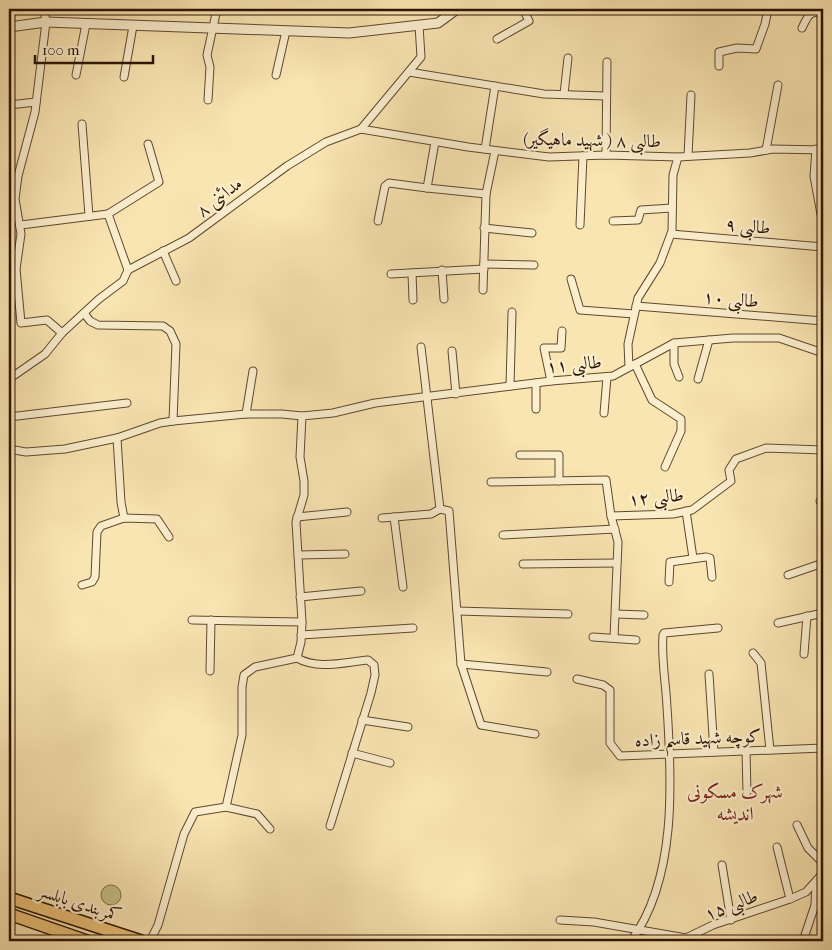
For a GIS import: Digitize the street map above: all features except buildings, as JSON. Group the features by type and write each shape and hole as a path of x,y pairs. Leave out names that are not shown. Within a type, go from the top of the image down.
{"highway":[{"name":"کمربندی بابلسر","path":"9,898 140,941"},
{"name":"کمربندی بابلسر","path":"9,914 87,941"}],"street":[{"path":"44,9 46,22 36,102 18,176 15,199 20,225 16,269 21,323 47,320 62,333"},
{"path":"208,100 210,67 208,55 216,9"},
{"path":"9,27 46,22 349,33 438,23 457,9"},
{"path":"496,39 530,21 523,9"},
{"path":"719,66 719,52 737,48 756,49 766,24 768,9"},
{"path":"802,28 809,14 813,11 823,13"},
{"path":"76,75 86,24"},
{"name":"مدائنی ۸","path":"9,379 44,354 62,333 99,298 123,282 128,270 189,238 286,166 326,142 361,129 421,57 420,25"},
{"path":"124,77 133,26"},
{"path":"276,75 286,31"},
{"path":"564,94 568,58"},
{"path":"606,155 607,62"},
{"path":"409,72 495,86 564,94 606,96"},
{"path":"766,150 778,85"},
{"path":"485,149 495,86"},
{"path":"688,156 690,94"},
{"path":"9,104 36,102"},
{"path":"82,124 89,216"},
{"name":"طالبی ۸ ( شهید ماهیگیر)","path":"361,129 435,142 549,157 606,155 678,157 766,150 820,150"},
{"path":"427,188 435,142"},
{"path":"20,225 108,214 158,182 148,144"},
{"path":"483,290 486,194 496,150"},
{"path":"820,150 814,176 823,225"},
{"path":"580,225 584,156"},
{"path":"665,467 680,431 681,419 652,400 632,365 628,344 638,298 660,264 671,234 673,175 678,157"},
{"path":"378,221 385,186 389,183 486,194"},
{"path":"613,221 638,220 641,210 672,208"},
{"path":"108,214 128,270"},
{"path":"484,228 532,232"},
{"name":"طالبی ۹","path":"671,234 823,247"},
{"path":"163,250 176,281"},
{"path":"391,274 484,266 534,265"},
{"path":"9,276 16,269"},
{"path":"442,270 444,299"},
{"path":"412,273 414,300"},
{"path":"571,279 580,310 634,314"},
{"name":"طالبی ۱۰","path":"636,306 823,322"},
{"path":"510,386 512,312"},
{"path":"84,313 90,321 98,325 162,326 170,331 176,344 174,421"},
{"path":"551,381 544,348 561,348 562,331"},
{"name":"طالبی ۱۱","path":"9,449 26,452 66,449 117,438 174,421 246,414 302,416 333,413 374,403 551,381 607,377 613,376 674,344 733,338 779,338 823,353"},
{"path":"698,379 709,340"},
{"path":"674,344 674,364 679,376"},
{"path":"421,347 440,509"},
{"path":"452,351 456,394"},
{"path":"246,414 253,371"},
{"path":"604,413 607,377"},
{"path":"536,383 536,409"},
{"path":"9,417 126,403"},
{"path":"297,658 302,622 297,517 304,495 300,457 302,416"},
{"path":"117,438 121,502 124,518"},
{"name":"طالبی ۱۲","path":"610,516 673,514 692,510 731,481 729,470 736,459 766,448 823,450"},
{"path":"520,455 559,455 558,481"},
{"path":"491,482 606,480 610,516 618,542 614,638"},
{"path":"382,518 431,514 440,509 449,511 461,664 481,725 535,734"},
{"path":"686,511 693,558"},
{"path":"297,517 347,512"},
{"path":"394,517 403,587"},
{"path":"82,585 92,582 95,577 97,532 101,526 124,518 157,519 169,537"},
{"path":"503,535 614,529"},
{"path":"298,555 345,554"},
{"path":"669,582 670,562 693,558 710,558 712,577"},
{"path":"523,564 616,563"},
{"path":"788,575 823,563"},
{"path":"300,597 361,591"},
{"path":"457,611 568,614"},
{"path":"778,623 823,613"},
{"path":"616,614 644,615"},
{"path":"804,654 807,616"},
{"path":"192,620 302,622"},
{"path":"210,672 211,620"},
{"path":"301,635 413,628"},
{"path":"631,941 640,930 661,878 667,834 671,755 663,635 718,628"},
{"path":"593,637 636,640"},
{"path":"753,653 761,663 770,750"},
{"path":"226,807 242,735 242,687 244,675 255,667 297,658 306,663 318,664 368,660 374,665 371,693 330,826"},
{"path":"461,664 547,672"},
{"path":"709,674 714,752"},
{"name":"کوچه شهید قاسم زاده","path":"577,679 603,685 610,690 610,743 620,756 823,748"},
{"path":"362,720 408,727"},
{"path":"746,751 747,792"},
{"path":"352,753 390,763"},
{"path":"152,937 158,925 184,834 195,812 226,807 257,814 270,830"},
{"path":"797,825 808,848 823,863"},
{"path":"777,847 790,900"},
{"path":"722,865 731,920"},
{"name":"طالبی ۱۵","path":"560,920 594,922 686,938 713,926 790,900 806,892 823,872"},
{"path":"803,941 815,905 816,882"}],"shaded area":[{"path":"111,885 118,888 121,895 118,902 111,905 104,902 101,895 104,888"}],"district":[{"name":"شهرک مسکونی اندیشه","path":"735,802"}]}
